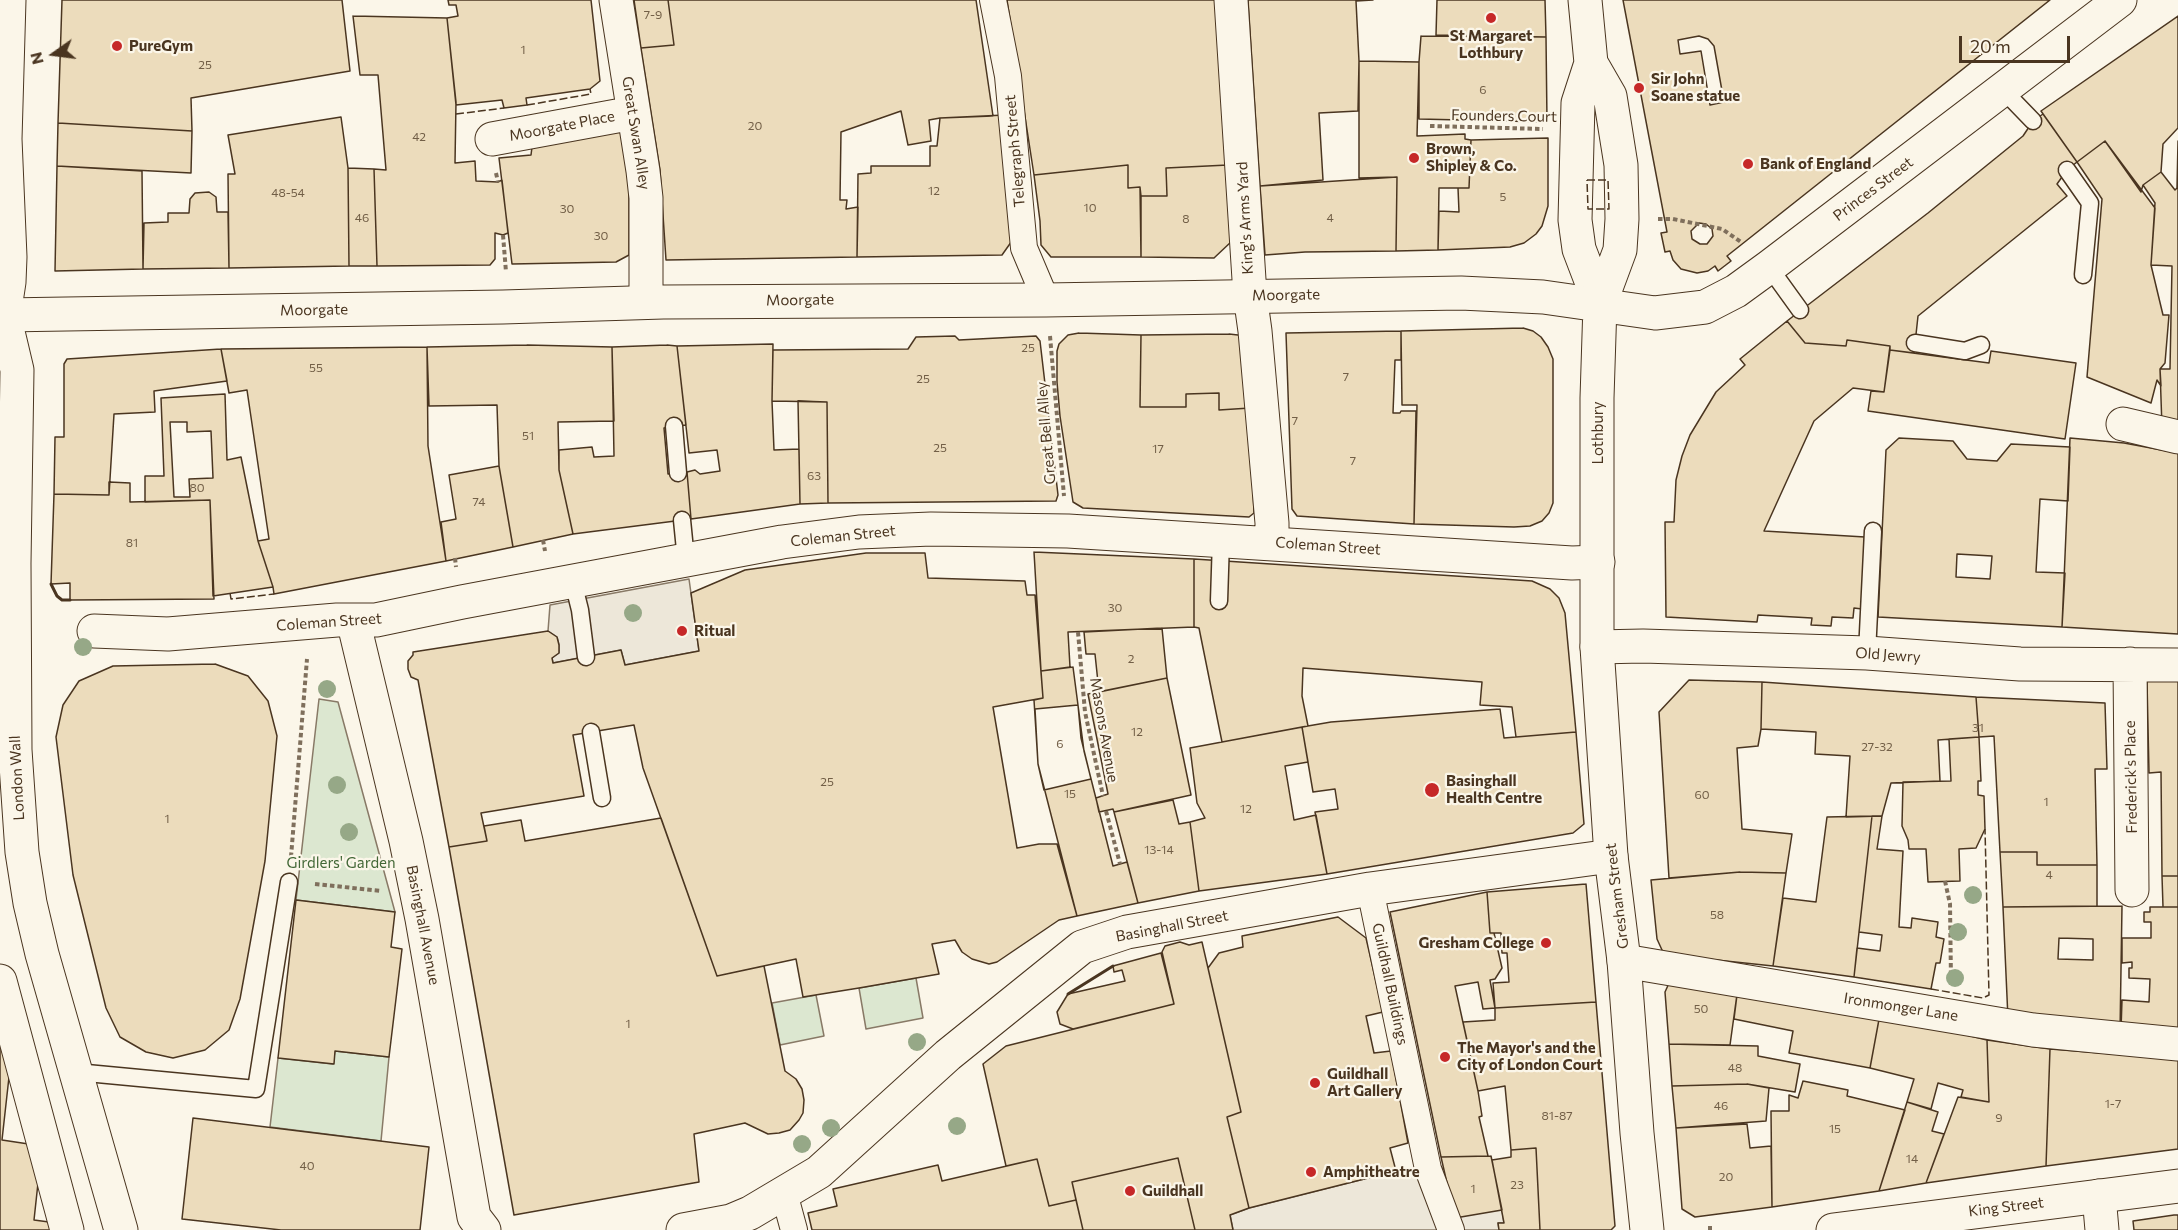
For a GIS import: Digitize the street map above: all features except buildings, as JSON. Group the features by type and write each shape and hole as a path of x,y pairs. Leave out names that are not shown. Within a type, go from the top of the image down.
{"street":[{"name":"London Wall","path":"9,0 5,139 10,257 9,282 1,318 17,370 14,593 15,750 22,852 30,903 42,954 121,1230"},
{"name":"Great Swan Alley","path":"615,0 644,171 646,302"},
{"name":"Telegraph Street","path":"993,0 1008,76 1024,248 1046,300"},
{"name":"King's Arms Yard","path":"1231,0 1250,295 1272,542"},
{"name":"Lothbury","path":"1585,0 1591,63 1578,103 1575,220 1579,249 1600,304"},
{"name":"Princes Street","path":"1600,304 1654,313 1705,307 1736,291 2120,0"},
{"name":"Lothbury","path":"1591,63 1610,96 1621,165 1622,219 1620,250 1600,304 1598,562"},
{"name":"Moorgate Place","path":"492,139 633,113"},
{"name":"Moorgate","path":"1,318 646,302 1046,300 1250,295 1500,293 1600,304"},
{"path":"2123,424 2178,437"},
{"name":"Coleman Street","path":"94,631 168,634 386,618 782,542 860,532 931,529 1068,531 1272,542 1572,563 1598,562"},
{"name":"Gresham Street","path":"1598,562 1597,647 1611,856 1624,961 1647,1230"},
{"name":"Basinghall Avenue","path":"353,620 422,919 474,1217 484,1230"},
{"name":"Old Jewry","path":"1597,647 1643,646 1867,653 2020,664 2178,665"},
{"name":"Frederick's Place","path":"2130,664 2132,890"},
{"name":"Basinghall Street","path":"683,1230 740,1217 819,1172 948,1056 1082,947 1134,931 1370,889 1611,856"},
{"name":"Guildhall Buildings","path":"1370,889 1428,1169 1451,1230"},
{"name":"Ironmonger Lane","path":"1624,961 2033,1030 2178,1044"},
{"path":"0,981 67,1230"},
{"name":"King Street","path":"1833,1230 2178,1186"},
{"path":"784,1193 794,1230"},
{"path":"2099,1196 2102,1230"}],"lane":[{"path":"2003,90 2033,121"},
{"path":"2067,170 2090,203 2083,275"},
{"path":"1769,267 1800,310"},
{"path":"1915,343 1965,351 1981,345"},
{"path":"674,426 678,472"},
{"path":"682,520 686,560"},
{"path":"1867,653 1873,531"},
{"path":"1219,601 1221,540"},
{"path":"573,582 580,610 586,657"},
{"path":"591,732 602,798"},
{"path":"76,1071 256,1089 289,882"}],"path":[{"name":"Founders Court","path":"1430,126 1577,129"},
{"path":"1654,219 1673,219 1722,229 1750,248 1769,267"},
{"path":"503,235 506,272"},
{"name":"Great Bell Alley","path":"1049,332 1068,531"},
{"name":"Masons Avenue","path":"1078,632 1085,712 1103,795"},
{"path":"308,651 289,882 387,892"},
{"path":"1106,811 1120,864"},
{"path":"1945,881 1950,904 1949,1015"}],"green space":[{"name":"Girdlers' Garden","path":"319,699 338,702 395,912 296,900"},
{"path":"916,978 923,1018 866,1029 859,988"},
{"path":"816,995 824,1036 780,1045 772,1003"},
{"path":"335,1051 389,1057 381,1141 270,1127 278,1058 333,1064"}],"shaded area":[{"path":"689,579 699,651 625,665 621,650 553,663 552,658 559,653 559,645 557,637 548,631 550,605"},
{"path":"1444,1168 1502,1210 1504,1223 1498,1223 1499,1230 1233,1230 1230,1215 1249,1208 1396,1171"}],"fence":[{"path":"527,105 591,94 590,89"},
{"path":"456,114 504,108"},
{"path":"1587,180 1608,180 1609,209 1588,209 1587,180"},
{"path":"230,593 231,599 274,594"},
{"path":"1931,989 1983,998 1989,995 1985,829"}],"wall":[{"path":"51,584 57,596 62,600 70,600"},
{"path":"1068,994 1113,966"}],"place":[{"name":"St Margaret Lothbury","path":"1491,18"},
{"name":"PureGym","path":"117,46"},
{"name":"Sir John Soane statue","path":"1639,88"},
{"name":"Brown, Shipley & Co.","path":"1414,158"},
{"name":"Bank of England","path":"1748,164"},
{"name":"Ritual","path":"682,631"},
{"name":"Basinghall Health Centre","path":"1432,790"},
{"name":"Gresham College","path":"1546,943"},
{"name":"The Mayor's and the City of London Court","path":"1445,1057"},
{"name":"Guildhall Art Gallery","path":"1315,1083"},
{"name":"Amphitheatre","path":"1311,1172"},
{"name":"Guildhall","path":"1130,1191"}]}
